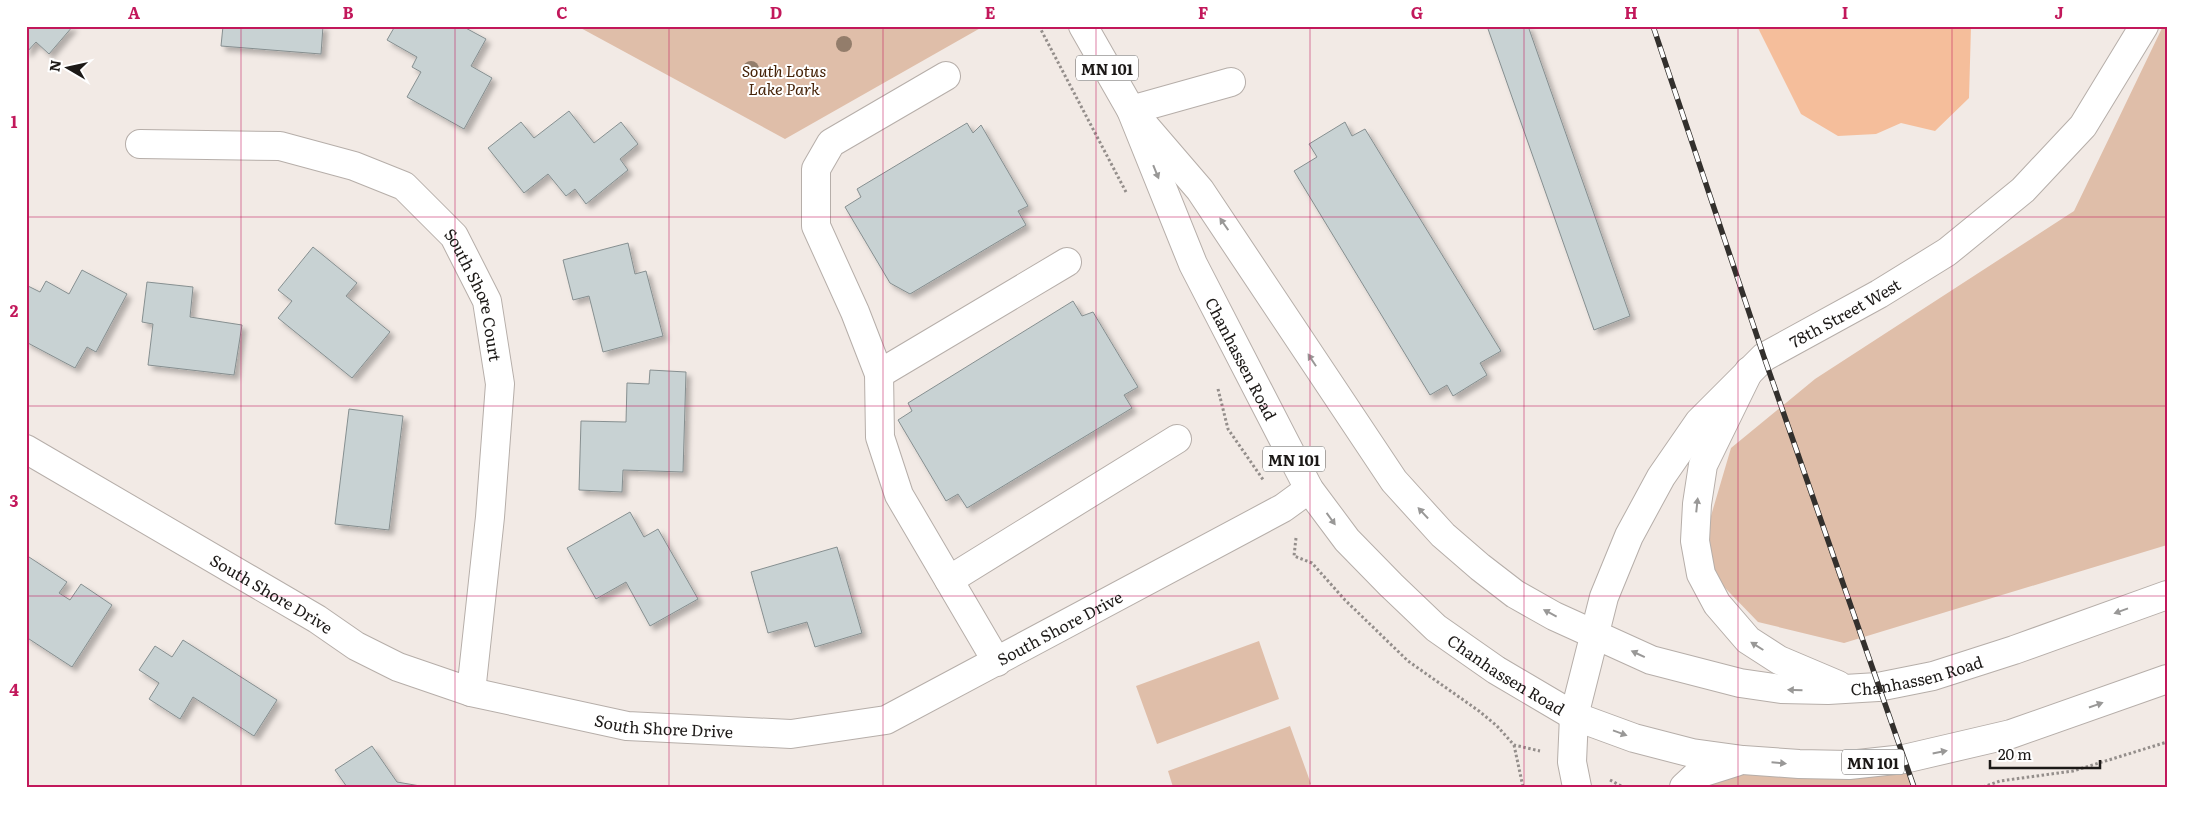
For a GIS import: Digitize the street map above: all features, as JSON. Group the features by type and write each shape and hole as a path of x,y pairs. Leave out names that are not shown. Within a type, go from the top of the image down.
{"main road":[{"name":"Chanhassen Road","path":"1083,26 1131,110 1193,264 1309,489 1347,540 1436,628 1496,670 1574,716 1634,738 1692,753 1743,760 1799,764 1849,765 1904,759 2011,734 2160,685"},
{"name":"78th Street West","path":"1577,787 1572,762 1574,716 1604,597 1629,536 1661,477 1698,422 1764,357 1879,294 1947,252 2023,190 2082,126 2144,26"},
{"path":"946,76 831,144 816,169 816,226 855,312 878,374 880,438 899,495 997,662"},
{"path":"1131,110 1231,82"},
{"name":"Chanhassen Road","path":"1131,110 1200,190 1394,481 1443,534 1480,568 1515,594 1554,616 1651,660 1740,684 1781,689 1849,689 1878,687 1933,676 2014,650 2167,595"},
{"name":"South Shore Court","path":"140,144 280,146 354,166 404,186 454,236 487,301 500,384 490,517 471,692"},
{"path":"878,374 1067,262"},
{"path":"1748,371 1703,464 1694,541 1701,574 1717,604 1748,640 1779,660 1849,689"},
{"path":"949,580 1177,439"},
{"name":"South Shore Drive","path":"26,448 317,619 356,646 398,666 471,692 627,726 791,734 886,720 1283,508 1309,489"},
{"path":"1684,787 1698,774 1743,760"}],"path":[{"path":"1983,787 2000,781 2073,771 2167,742"},
{"path":"1514,745 1523,787"}],"green space":[{"name":"South Lotus Lake Park","path":"577,26 984,26 785,139"},
{"path":"2163,26 2167,26 2167,545 1844,643 1758,622 1698,560 1731,448 1815,379 2074,211"},
{"path":"1259,641 1279,699 1157,744 1136,686"},
{"path":"1290,726 1311,784 1303,787 1173,787 1168,771"},
{"path":"1904,759 1914,787 1696,787 1743,760"}],"shaded area":[{"path":"1757,26 1971,26 1969,98 1935,131 1901,123 1876,134 1838,136 1801,114"}],"building":[{"path":"26,26 73,26 49,54 36,42 26,53"},
{"path":"223,26 323,26 321,54 221,46"},
{"path":"395,26 462,26 486,39 471,66 492,78 464,129 407,97 421,72 412,67 417,57 387,40"},
{"path":"1487,26 1528,26 1630,316 1594,330"},
{"path":"569,111 594,143 621,122 638,144 620,159 628,170 586,204 575,189 566,196 548,174 524,193 488,148 521,122 534,138"},
{"path":"1345,122 1352,136 1365,129 1501,351 1480,363 1487,375 1453,396 1447,385 1430,395 1294,171 1317,157 1309,144"},
{"path":"967,123 973,133 981,125 1028,206 1018,211 1026,225 910,294 890,283 845,207 861,197 857,189"},
{"path":"628,243 635,274 646,271 663,336 603,352 589,296 573,300 563,260"},
{"path":"313,247 357,283 346,296 390,332 352,378 278,318 292,301 278,290"},
{"path":"82,270 127,294 96,352 87,347 75,368 26,342 26,285 40,292 46,281 69,294"},
{"path":"147,282 193,287 190,317 242,325 234,375 148,365 153,324 142,322"},
{"path":"1073,301 1082,316 1093,312 1138,387 1124,395 1132,408 967,508 958,494 946,501 898,420 912,411 908,403"},
{"path":"650,370 686,372 683,472 623,470 622,492 579,490 581,421 626,422 627,383 649,384"},
{"path":"349,409 403,416 389,530 335,524"},
{"path":"630,512 644,537 658,529 698,599 650,626 626,582 596,599 567,548"},
{"path":"837,547 862,633 815,647 807,622 768,633 751,572"},
{"path":"29,557 67,582 59,593 70,600 81,584 112,605 72,667 26,637 26,561"},
{"path":"183,640 277,700 254,736 193,697 180,719 149,699 159,683 139,670 155,646 172,657"},
{"path":"372,746 397,782 426,787 347,787 335,770"}],"railway":[{"path":"1653,26 1764,357 1914,787"}]}
